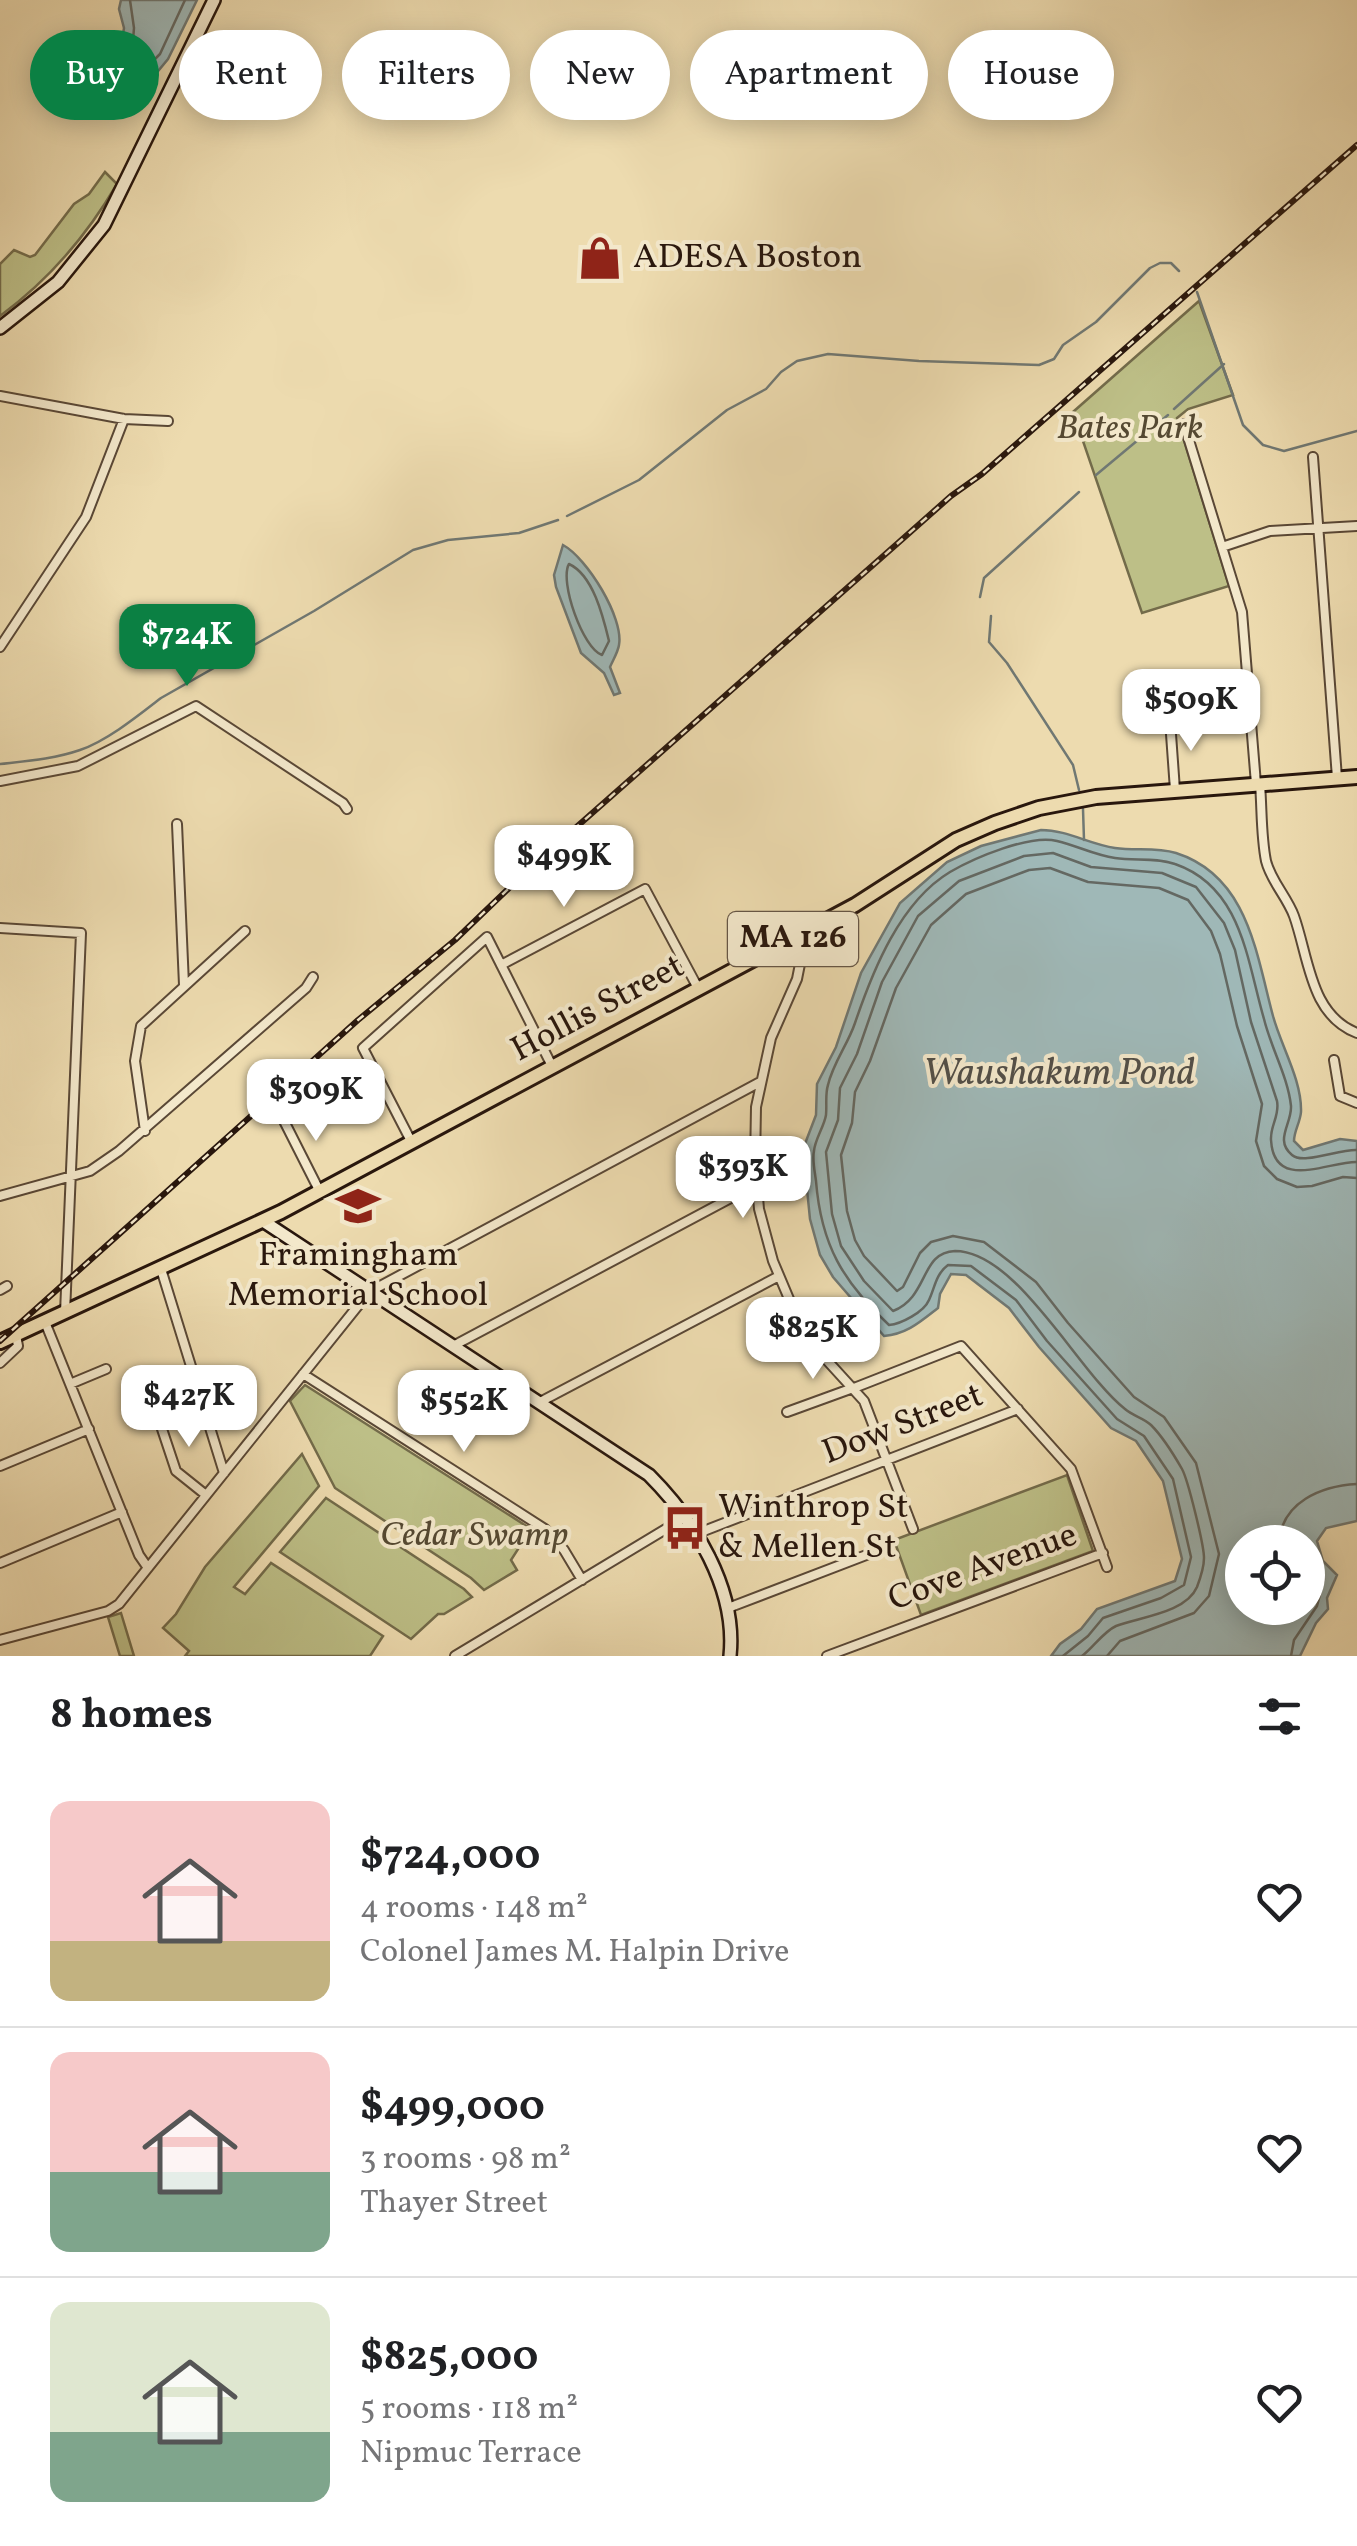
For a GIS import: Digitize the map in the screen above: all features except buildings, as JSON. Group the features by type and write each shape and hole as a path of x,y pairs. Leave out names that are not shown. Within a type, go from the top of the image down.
{"main road":[{"name":"Hollis Street","path":"0,1342 320,1192 870,897 956,840 995,823 1070,801 1357,777"}],"street":[{"path":"0,328 58,282 104,225 214,0"},
{"path":"0,396 124,419 168,421"},
{"path":"0,647 86,517 124,419"},
{"path":"1184,424 1242,612 1269,872 1294,916 1322,1004 1338,1023 1357,1033"},
{"path":"1313,457 1337,778"},
{"path":"1222,547 1260,533 1357,526"},
{"path":"0,780 78,766 196,706 343,803 347,810"},
{"path":"1170,720 1175,790"},
{"path":"177,824 184,985"},
{"path":"501,964 644,889 699,990"},
{"path":"0,928 82,932 65,1313"},
{"path":"144,1131 138,1089 141,1026 246,931"},
{"path":"412,1142 363,1048 487,936 552,1068"},
{"path":"791,940 800,964 798,978 771,1038 754,1130 756,1184 766,1238 779,1276 807,1333 832,1368 864,1401 913,1529"},
{"path":"0,1196 90,1171 144,1131 313,978"},
{"path":"1334,1060 1340,1096 1357,1103"},
{"path":"0,1640 111,1610 369,1292 760,1082"},
{"path":"280,1113 320,1192"},
{"path":"453,1346 756,1184"},
{"path":"263,1221 649,1475 696,1534 714,1569 728,1608 730,1656"},
{"path":"161,1268 224,1472"},
{"path":"540,1402 779,1276"},
{"path":"45,1322 148,1568"},
{"path":"0,1363 17,1348 16,1335"},
{"path":"787,1412 961,1346 1074,1474 1107,1567"},
{"path":"70,1384 106,1369"},
{"path":"303,1374 544,1529 564,1550 582,1580"},
{"name":"Dow Street","path":"696,1534 1018,1409"},
{"path":"157,1414 177,1473 206,1495"},
{"path":"0,1466 88,1429"},
{"path":"0,1562 122,1512"},
{"path":"455,1656 470,1652 684,1518"},
{"name":"Cove Avenue","path":"827,1656 1102,1553"},
{"path":"728,1608 869,1554"}],"green space":[{"path":"105,172 117,184 93,222 50,272 0,316 0,264 14,250 30,257 35,255 74,204 89,194"},
{"name":"Bates Park","path":"1199,301 1233,395 1188,409 1177,418 1229,586 1142,613 1073,412"},
{"name":"Cedar Swamp","path":"305,1385 531,1529 511,1560 517,1570 484,1590 335,1488 290,1401"},
{"name":"Cedar Swamp","path":"302,1454 319,1486 234,1587 245,1594 271,1563 383,1636 370,1656 185,1656 189,1651 163,1628 205,1567"},
{"path":"1067,1475 1093,1551 921,1615 894,1540"},
{"name":"Cedar Swamp","path":"326,1498 472,1597 438,1614 411,1639 280,1552"},
{"path":"121,1613 134,1656 120,1656 108,1617"}],"water":[{"path":"121,0 197,0 159,70 159,30 124,30"},
{"path":"563,545 593,575 616,620 619,645 610,667 620,693 614,695 604,673 581,653 554,575"},
{"name":"Waushakum Pond","path":"1041,830 1115,848 1168,851 1200,864 1234,898 1254,943 1273,1016 1298,1088 1301,1112 1294,1141 1303,1150 1340,1139 1357,1141 1357,1521 1325,1529 1325,1525 1225,1525 1225,1625 1315,1625 1300,1656 1051,1656 1097,1609 1175,1581 1182,1559 1163,1481 1136,1441 1111,1428 1009,1308 966,1275 951,1274 940,1294 938,1308 925,1318 906,1330 884,1336 833,1277 820,1255 810,1219 803,1149 816,1115 817,1084 836,1047 861,973 900,903 947,862 981,846"},
{"name":"Waushakum Pond","path":"1325,1563 1337,1575 1327,1598 1325,1612"}],"waterway":[{"path":"567,516 639,480 727,410 766,389 797,361 828,354 1039,365 1054,359 1063,345 1096,322 1150,268 1171,263 1179,271"},
{"path":"1197,292 1243,425 1263,445 1284,451 1357,431"},
{"path":"1174,409 1224,364"},
{"path":"1096,475 1168,415"},
{"path":"980,597 984,578 1079,492"},
{"path":"0,764 60,756 101,740 161,698 413,550 448,540 519,533 558,520"},
{"path":"991,616 989,642 1007,663 1073,765 1079,790"},
{"path":"1083,809 1084,840"}],"railway":[{"path":"0,1341 951,496 982,474 1357,145"}],"place":[{"name":"ADESA Boston","path":"600,258"},
{"name":"Framingham Memorial School","path":"358,1206"},
{"name":"Winthrop St & Mellen St","path":"685,1528"}]}
